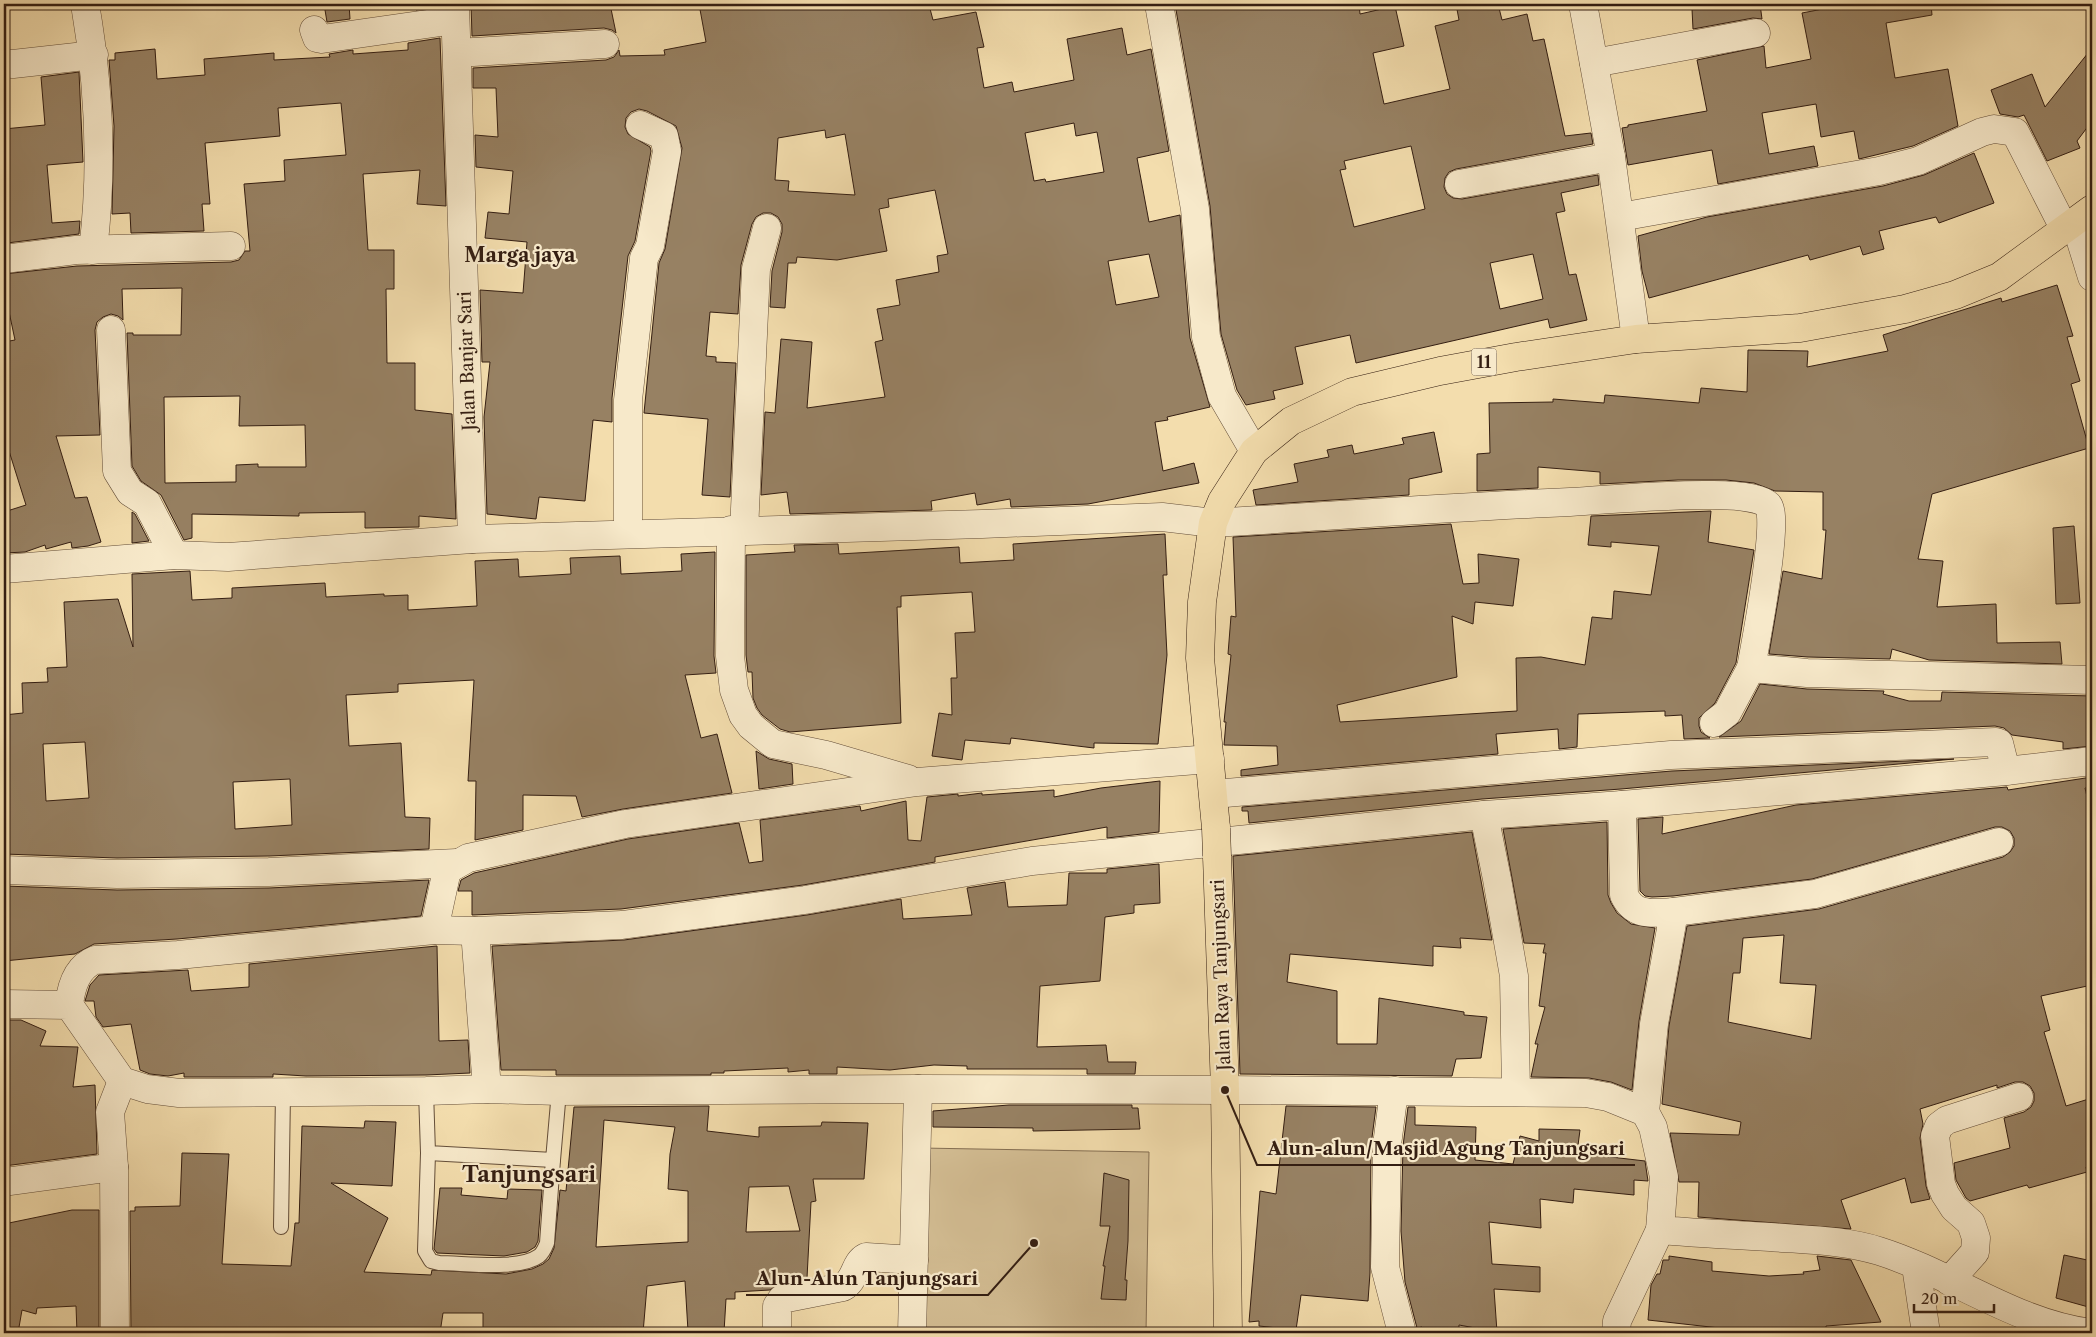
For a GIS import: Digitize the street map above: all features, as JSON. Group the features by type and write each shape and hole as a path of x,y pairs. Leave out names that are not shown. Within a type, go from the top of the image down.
{"highway":[{"name":"11","path":"1214,794 1200,658 1202,602 1213,523 1222,501 1254,452 1291,421 1352,392 1440,370 1516,356 1636,339 1800,328 1905,309 1955,295 1999,278 2077,220"},
{"name":"Jalan Raya Tanjungsari","path":"1214,794 1225,1090 1228,1333"}],"street":[{"path":"85,4 94,55 97,90 98,205 93,250"},
{"path":"1159,4 1195,209 1206,336 1222,396 1254,452"},
{"path":"1583,4 1612,157 1636,339"},
{"path":"314,30 317,38 322,39 455,12"},
{"name":"Jalan Banjar Sari","path":"455,12 472,539"},
{"path":"1594,63 1756,33"},
{"path":"457,53 605,44"},
{"path":"4,63 13,64 94,55"},
{"path":"628,534 628,400 644,258 650,246 667,151 664,136 640,125"},
{"path":"1620,218 1918,162 1975,134 1994,129 2016,132 2077,220 2092,277"},
{"path":"1459,184 1612,157"},
{"path":"767,228 756,269 737,530 730,656 734,690 743,715 752,726 773,744 826,755 917,782"},
{"path":"4,259 93,250 231,246"},
{"path":"111,330 117,472 130,492 147,503 174,555"},
{"path":"4,569 174,555 228,557 472,539 982,524 1162,516 1213,523 1713,495 1753,498 1768,504 1772,510 1762,605 1751,668 1727,713 1714,723"},
{"path":"1751,668 1807,674 2092,680"},
{"path":"1214,794 1671,755 1996,742 2002,748 2006,771"},
{"path":"4,870 117,874 269,872 457,863 498,851 625,824 917,782 1210,759"},
{"path":"1645,1112 1608,1097 1586,1092 1225,1090 559,1091 486,1088 426,1091 179,1093 147,1089 122,1081 69,1005 75,980 86,964 95,960 178,955 434,930 474,931 622,925 805,900 1032,861 1484,816 2006,771 2092,761"},
{"path":"1622,805 1624,896 1628,906 1636,910 1674,912 1815,894 2000,842"},
{"path":"1484,816 1514,976 1516,1092"},
{"path":"434,930 447,870 457,863"},
{"path":"1616,1333 1617,1321 1660,1230 1664,1178 1653,1127 1645,1112 1654,1024 1674,912"},
{"path":"474,931 486,1088"},
{"path":"4,1004 69,1005"},
{"path":"115,1333 114,1167 110,1112 122,1081"},
{"path":"912,1333 918,1090"},
{"path":"1394,1091 1388,1145 1385,1267 1402,1333"},
{"path":"1949,1281 1975,1252 1976,1238 1971,1223 1954,1208 1941,1184 1936,1136 1938,1130 1947,1120 2019,1097"},
{"path":"4,1182 114,1167"},
{"path":"1660,1230 1843,1242 1879,1252 1916,1266 2026,1317 2067,1330 2091,1333"},
{"path":"777,1333 777,1306 782,1299 843,1287 852,1282 859,1263 866,1257 914,1260"},
{"path":"1916,1266 1926,1333"}],"lane":[{"path":"426,1091 428,1153 425,1251 431,1261 439,1263 508,1264 533,1259 541,1254 547,1243 559,1091"},
{"path":"281,1228 283,1092"},
{"path":"428,1153 553,1160"}],"shaded area":[{"path":"921,1148 1149,1152 1146,1333 918,1333"}],"building":[{"path":"324,4 349,4 350,19 327,22"},
{"path":"415,4 439,4 439,6 416,10"},
{"path":"471,4 610,4 616,33 604,28 472,36"},
{"path":"699,4 908,4 909,9 929,5 933,20 976,12 984,47 977,48 984,88 1012,82 1014,92 1074,80 1067,39 1122,28 1127,55 1151,49 1169,151 1137,158 1149,222 1180,215 1190,338 1210,407 1167,417 1168,420 1155,422 1163,471 1194,463 1199,483 1088,504 1011,507 1010,499 977,505 975,493 931,501 932,510 790,514 787,492 761,495 765,412 775,413 781,339 812,342 807,408 885,397 875,342 883,340 877,309 900,305 896,280 939,272 937,256 948,254 935,190 888,199 889,207 879,209 887,251 837,260 797,257 796,263 788,263 785,308 770,307 772,271 782,232 782,224 778,217 771,213 763,213 756,217 752,224 741,265 738,314 710,312 706,356 716,357 716,362 736,363 730,497 702,495 708,419 644,413 659,263 665,249 682,148 676,126 647,111 639,109 631,112 626,118 625,127 628,134 650,147 651,151 635,241 628,256 612,398 612,422 593,420 585,501 539,497 536,519 487,514 484,417 490,362 482,362 480,290 523,293 527,242 485,238 488,212 509,214 513,171 476,167 475,135 498,137 496,88 473,88 473,68 606,60 614,57 619,50 620,56 665,55 664,50 706,42","holes":["1074,123 1076,136 1097,132 1104,172 1046,182 1045,179 1034,181 1025,133","825,130 826,138 845,134 855,195 788,191 789,181 775,180 778,138","1149,254 1159,297 1116,305 1108,261"]},
{"path":"1175,4 1359,4 1360,14 1395,6 1404,46 1373,53 1384,104 1450,89 1435,26 1459,20 1456,4 1498,4 1502,20 1527,14 1533,41 1544,39 1565,136 1591,133 1593,144 1456,169 1449,172 1445,178 1444,187 1447,194 1453,198 1462,199 1598,175 1599,185 1561,193 1565,211 1556,213 1569,275 1576,274 1587,320 1550,328 1548,319 1356,363 1350,335 1295,347 1303,384 1273,391 1275,399 1246,405 1237,390 1221,334 1210,206","holes":["1411,146 1425,209 1354,227 1340,170 1346,169 1344,161","1533,254 1543,299 1500,309 1490,263"]},
{"path":"1760,4 1762,19 1753,18 1693,29 1692,9"},
{"path":"1849,4 1931,4 1932,15 1886,23 1895,78 1948,69 1958,126 1913,146 1859,159 1854,131 1821,137 1816,104 1762,113 1769,154 1814,146 1818,166 1718,184 1712,150 1628,165 1622,128 1628,127 1628,125 1707,111 1697,60 1764,46 1766,68 1811,59 1802,13"},
{"path":"440,38 446,206 417,204 420,170 363,174 368,250 394,250 394,289 386,289 387,363 415,363 415,410 452,414 456,519 419,516 419,527 365,528 365,512 299,513 299,516 192,514 192,538 184,540 161,495 141,481 132,466 127,333 133,333 133,335 181,335 182,288 122,289 123,320 111,314 97,322 95,330 100,435 56,436 75,498 87,497 101,542 72,548 71,542 46,549 45,545 25,552 4,553 4,512 26,505 4,435 4,342 15,340 4,288 4,274 77,266 231,262 239,260 245,251 250,251 244,184 285,181 284,160 346,155 341,103 278,108 280,136 205,143 210,204 202,204 204,231 131,233 130,213 112,214 114,126 109,60 115,60 115,53 155,49 157,79 205,75 204,59 274,53 274,60 330,57 329,54 353,50 353,54 408,50 408,43","holes":["240,396 239,426 305,425 306,467 258,467 258,464 236,465 236,482 165,483 164,397"]},
{"path":"2092,48 2092,121 2077,141 2080,148 2047,161 2024,115 2018,117 2000,114 1991,90 2032,74 2045,107"},
{"path":"79,72 83,162 47,165 52,223 80,221 79,234 7,243 4,212 4,129 45,125 41,77"},
{"path":"1974,153 1994,203 1939,223 1936,217 1879,231 1884,249 1863,255 1860,246 1810,260 1808,255 1649,298 1642,271 1638,236 1707,217 1883,186 1924,175"},
{"path":"2057,285 2073,336 2067,337 2080,381 2071,384 2089,448 1932,494 1918,559 1943,561 1937,607 1996,604 1997,643 2060,642 2062,664 1929,660 1892,649 1890,659 1769,654 1783,571 1822,579 1826,530 1823,530 1823,492 1775,491 1754,483 1726,480 1678,480 1600,484 1600,472 1538,467 1538,488 1477,491 1477,454 1490,453 1489,403 1553,402 1553,399 1604,403 1605,395 1699,403 1701,388 1747,392 1748,350 1808,351 1807,367 1888,351 1883,335 2001,298 2002,302"},
{"path":"1434,432 1442,472 1409,479 1409,495 1256,505 1253,490 1298,482 1294,464 1329,457 1327,450 1352,445 1354,454 1404,444 1402,438"},
{"path":"1711,511 1708,542 1754,550 1736,663 1715,703 1699,718 1701,732 1710,738 1684,739 1682,715 1665,716 1665,711 1578,714 1577,747 1559,749 1558,729 1496,734 1498,754 1241,776 1241,770 1278,765 1277,746 1224,745 1226,722 1224,722 1231,655 1228,654 1231,616 1236,617 1233,537 1451,524 1463,584 1479,583 1478,554 1519,559 1513,606 1475,602 1473,624 1452,616 1457,677 1337,705 1340,722 1517,711 1516,658 1541,657 1585,665 1592,617 1612,619 1614,591 1651,595 1659,546 1611,542 1611,547 1588,545 1591,516"},
{"path":"132,512 135,514 149,541 132,543"},
{"path":"2074,526 2080,603 2056,604 2053,528"},
{"path":"1165,534 1167,575 1163,575 1167,655 1158,744 1094,743 1094,748 1011,738 1010,744 965,740 962,760 932,756 939,713 952,715 951,678 957,678 955,633 975,632 972,592 901,596 901,607 897,607 901,723 790,732 780,729 762,715 757,708 753,698 752,672 748,672 746,655 746,555 795,552 794,545 838,544 839,554 959,547 960,563 1014,560 1013,544"},
{"path":"715,552 714,656 716,673 685,675 701,738 717,734 732,793 582,817 576,796 523,795 523,830 475,840 476,781 468,781 474,680 398,684 398,692 346,695 349,746 401,743 405,817 430,818 429,849 269,856 117,858 4,854 4,715 23,713 22,683 48,682 47,668 67,667 64,602 118,599 133,647 132,574 190,571 192,600 232,598 232,588 325,583 326,597 384,594 384,596 408,595 408,610 477,606 475,561 518,559 519,577 571,574 570,558 620,556 621,574 682,571 681,554","holes":["85,742 89,798 46,801 43,744","290,779 292,825 235,829 233,782"]},
{"path":"1760,684 1807,689 1884,691 1883,694 1909,701 1941,701 1942,692 2092,696 2092,746 2063,749 2063,742 2012,735 2004,728 1995,726 1719,737 1741,721"},
{"path":"756,751 769,759 792,764 793,784 759,789"},
{"path":"1954,759 1621,789 1482,799 1249,823 1248,811 1242,811 1242,807 1672,771"},
{"path":"2092,777 2092,788 2085,788 2092,818 2092,985 2041,996 2050,1030 2044,1032 2066,1106 2092,1098 2092,1166 2086,1167 2087,1172 2029,1188 2027,1185 1970,1201 1966,1198 1956,1180 1954,1163 2010,1148 2004,1118 2024,1112 2031,1107 2034,1101 2034,1093 2030,1086 2023,1082 2015,1082 1997,1088 1997,1085 1920,1109 1923,1124 1920,1138 1926,1186 1930,1199 1911,1203 1905,1178 1841,1200 1851,1229 1698,1217 1699,1182 1679,1182 1670,1133 1739,1135 1741,1122 1662,1104 1669,1026 1687,926 1819,909 2003,857 2014,846 2014,838 2010,831 2002,827 1995,827 1812,879 1652,897 1645,896 1640,891 1638,819 1663,817 1662,834 1796,805 2007,787 2008,790","holes":["1784,935 1780,983 1816,985 1811,1039 1728,1022 1733,973 1740,973 1743,938"]},
{"path":"1160,781 1159,832 1107,838 1107,827 935,857 935,862 803,885 621,909 472,915 472,891 458,891 461,880 474,873 628,839 739,823 749,863 763,861 760,820 860,806 861,811 906,801 908,840 921,841 927,797 1054,790 1054,797 1101,788"},
{"path":"1607,822 1608,895 1611,903 1617,913 1631,924 1655,928 1639,1021 1632,1090 1611,1082 1589,1078 1531,1077 1538,1044 1535,1044 1545,1007 1539,1006 1546,953 1543,953 1545,944 1524,943 1503,829"},
{"path":"1472,832 1492,940 1460,938 1461,948 1433,946 1433,966 1290,954 1287,982 1337,991 1337,1044 1377,1044 1379,998 1464,1012 1464,1015 1487,1017 1481,1058 1456,1059 1452,1076 1240,1074 1233,856"},
{"path":"1159,864 1160,903 1134,905 1134,913 1105,917 1100,981 1040,986 1037,1047 1106,1045 1108,1062 1136,1062 1135,1074 1087,1074 1087,1069 967,1069 967,1066 934,1065 890,1070 837,1067 837,1074 809,1074 809,1070 788,1072 788,1068 724,1071 724,1073 711,1073 711,1075 556,1075 556,1070 501,1070 492,946 624,940 807,915 901,899 903,919 972,915 967,888 1005,882 1008,907 1067,905 1069,873 1107,873 1107,869"},
{"path":"429,880 421,916 177,939 94,944 75,954 4,961 4,886 117,890 269,888"},
{"path":"437,946 439,1041 468,1040 470,1073 306,1076 273,1074 273,1077 184,1077 184,1073 168,1076 150,1074 140,1070 131,1024 103,1027 96,1017 94,1001 85,1001 90,985 99,975 188,970 191,991 249,987 249,964"},
{"path":"4,1020 21,1020 46,1031 40,1046 78,1047 73,1087 95,1085 97,1154 4,1166 6,1068 4,1068"},
{"path":"1009,1105 1132,1105 1132,1108 1138,1108 1140,1129 1033,1131 1033,1128 933,1127 933,1111"},
{"path":"709,1106 707,1131 759,1137 759,1127 821,1126 822,1122 868,1123 864,1179 813,1179 816,1201 811,1202 807,1278 779,1284 770,1290 735,1292 735,1299 726,1299 724,1332 688,1331 685,1281 647,1286 643,1333 483,1333 483,1313 443,1313 440,1333 131,1333 130,1211 135,1211 135,1207 180,1206 182,1153 229,1154 222,1264 291,1266 295,1223 299,1223 302,1126 364,1128 365,1121 396,1122 392,1186 331,1183 388,1218 364,1272 431,1275 432,1270 506,1274 532,1269 543,1264 549,1259 554,1248 560,1190 566,1191 574,1107","holes":["604,1120 675,1127 670,1154 668,1189 688,1191 688,1242 596,1247","789,1186 800,1231 746,1232 749,1187"]},
{"path":"1286,1106 1376,1107 1371,1145 1368,1301 1301,1295 1296,1330 1259,1326 1259,1321 1249,1322 1260,1191 1276,1194"},
{"path":"1408,1107 1415,1107 1415,1125 1476,1127 1475,1160 1513,1164 1520,1136 1539,1141 1539,1129 1580,1130 1577,1153 1645,1161 1648,1181 1634,1180 1634,1195 1574,1189 1573,1203 1540,1199 1541,1228 1489,1222 1492,1264 1540,1267 1540,1292 1494,1289 1497,1332 1459,1325 1459,1333 1422,1333 1422,1327 1417,1328 1405,1282 1401,1231 1403,1146"},
{"path":"1104,1173 1129,1180 1126,1300 1101,1299 1105,1266 1103,1266 1110,1226 1100,1226"},
{"path":"440,1188 462,1188 461,1195 507,1199 508,1189 542,1190 538,1241 535,1247 527,1252 504,1256 437,1253 434,1249"},
{"path":"72,1210 99,1210 99,1333 77,1333 76,1306 37,1308 36,1314 22,1310 18,1333 4,1333 4,1224"},
{"path":"2064,1255 2092,1261 2092,1308 2056,1298"},
{"path":"1669,1256 1712,1262 1712,1271 1769,1276 1804,1274 1803,1272 1820,1270 1817,1256 1851,1260 1881,1322 1826,1326 1826,1329 1802,1328 1803,1333 1764,1330 1764,1333 1648,1320 1651,1285 1657,1274 1660,1274 1663,1260 1669,1260"}],"place":[{"name":"Alun-alun/Masjid Agung Tanjungsari","path":"1225,1090"},
{"name":"Alun-Alun Tanjungsari","path":"1034,1243"}],"district":[{"name":"Marga jaya","path":"520,255"},
{"name":"Tanjungsari","path":"529,1174"}]}
